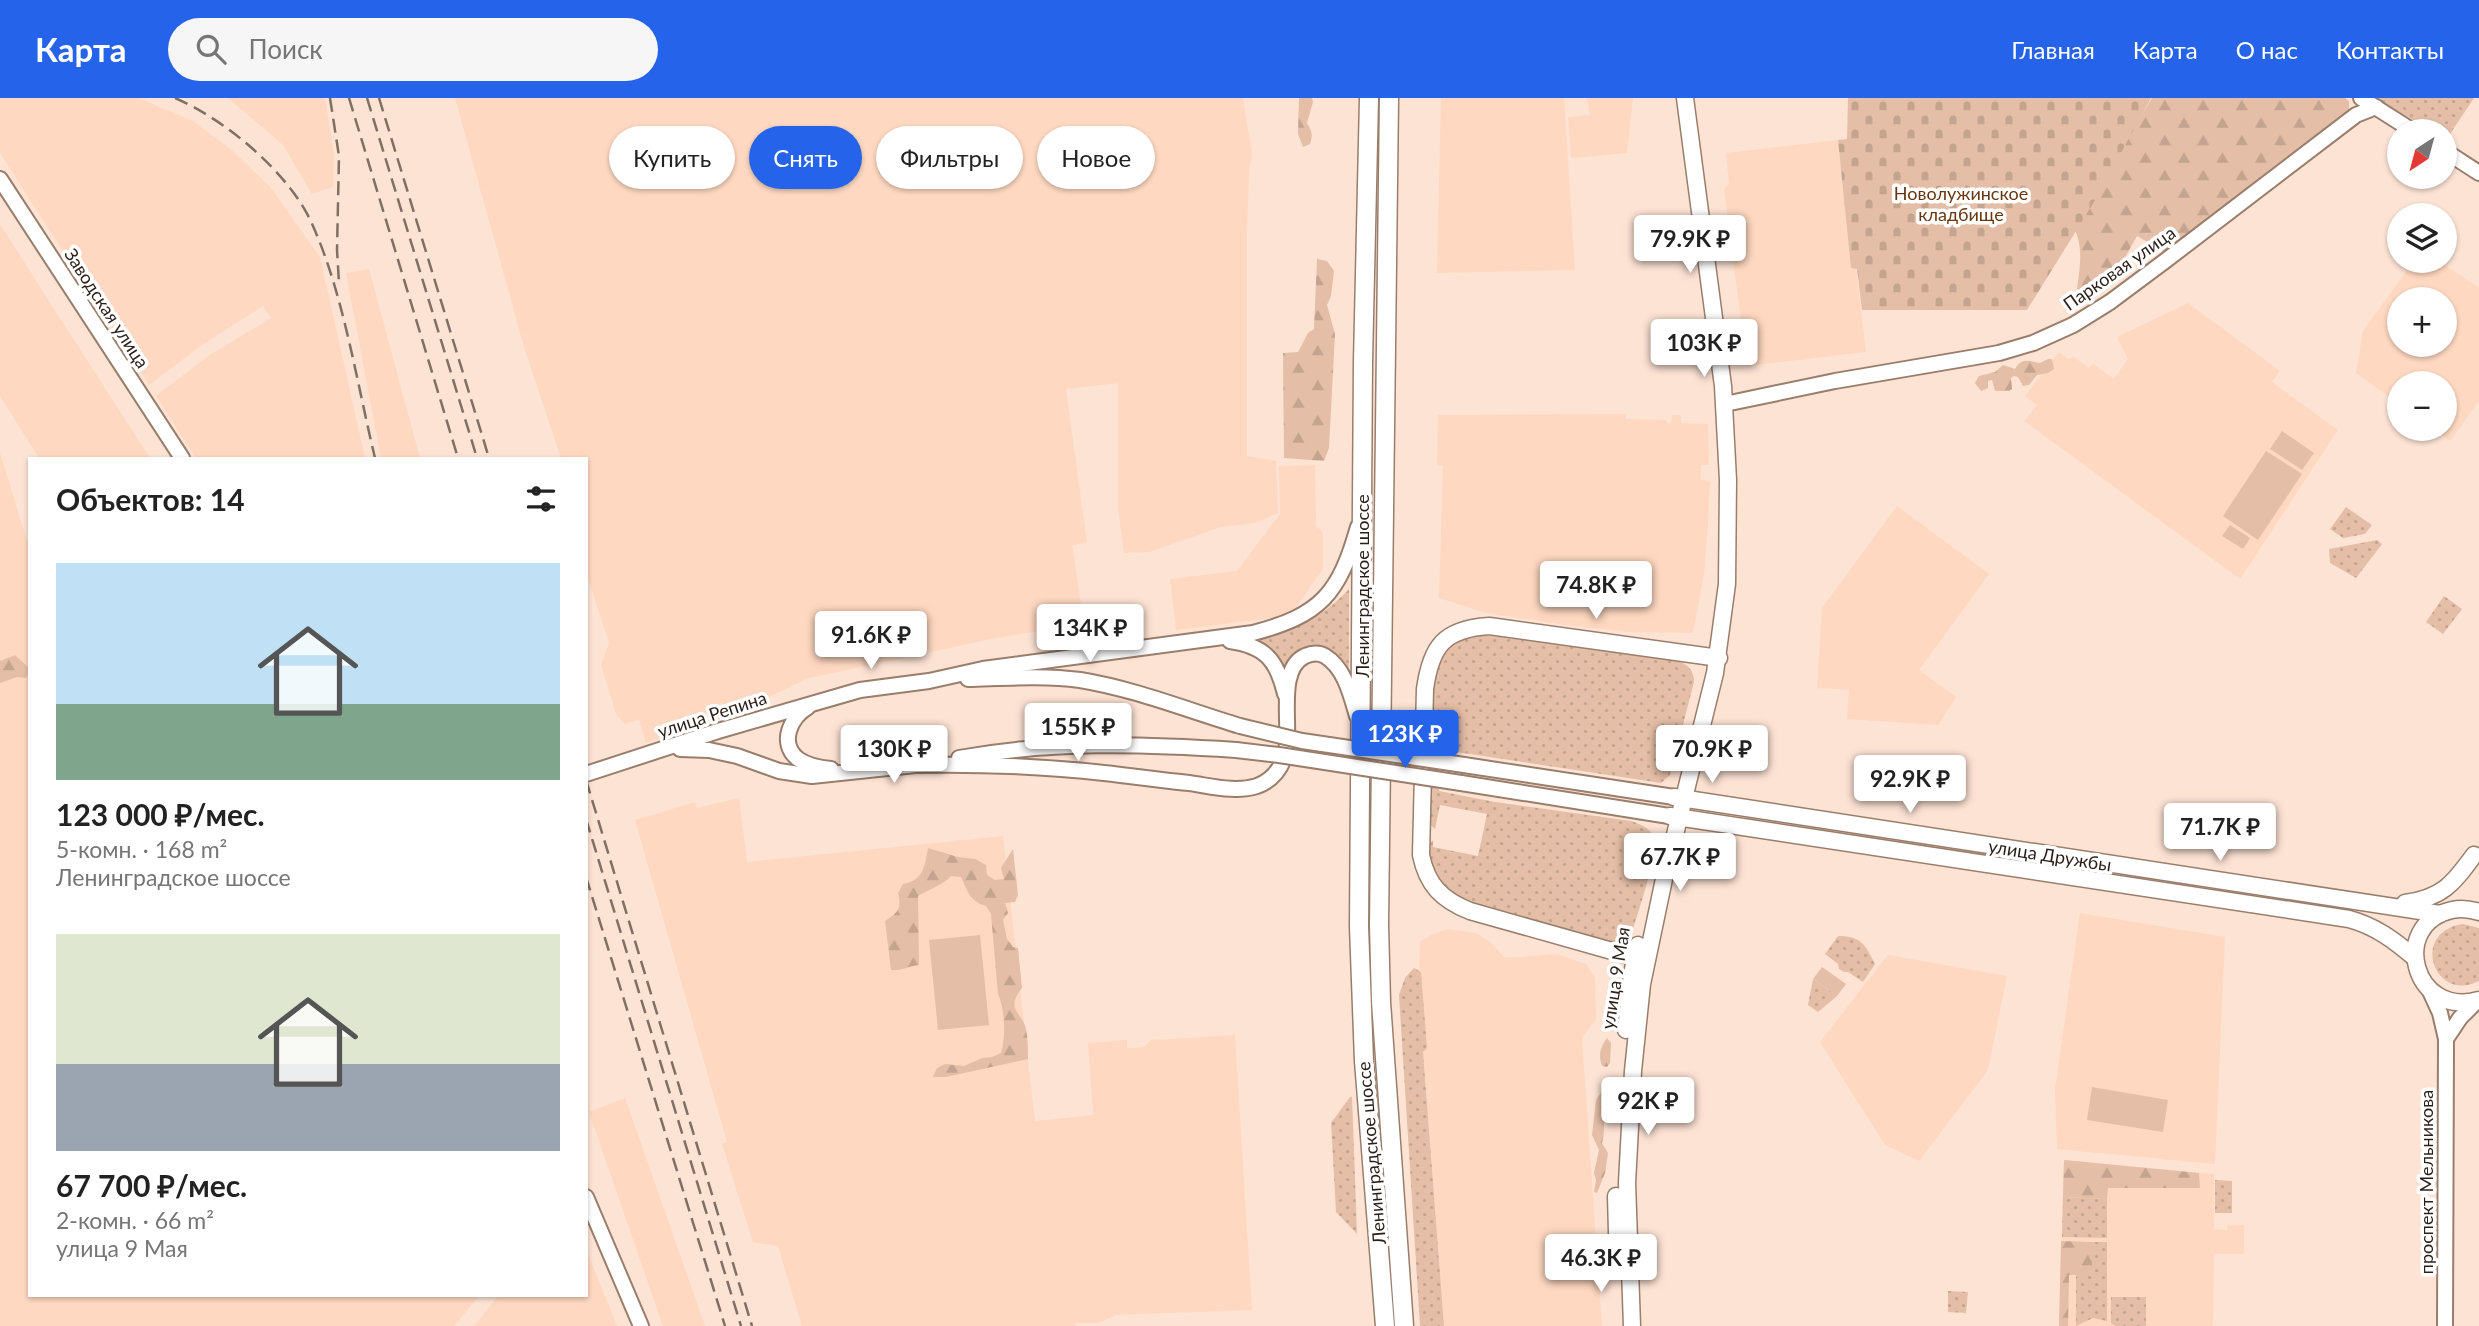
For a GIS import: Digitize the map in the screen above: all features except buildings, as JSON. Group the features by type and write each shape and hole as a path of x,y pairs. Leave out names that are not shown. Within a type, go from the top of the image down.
{"highway":[{"name":"Ленинградское шоссе","path":"1369,98 1363,362 1359,827 1361,1010 1385,1326"},
{"name":"Ленинградское шоссе","path":"1389,98 1379,912 1381,1002 1404,1326"}],"main road":[{"name":"улица 9 Мая","path":"1621,1326 1616,1183 1626,1031 1726,600 1728,480 1725,404 1685,98"},
{"path":"1641,959 1470,911 1448,901 1430,883 1421,855 1425,690 1428,666 1443,640 1471,627 1489,626 1713,657"},
{"name":"улица Дружбы","path":"1679,798 2442,913 2459,908 2479,912"},
{"name":"улица Дружбы","path":"1674,817 2349,919 2388,935 2415,958"},
{"path":"2386,905 2420,901 2436,895 2457,878 2477,850"},
{"path":"2477,850 2455,897 2421,932 2415,958 2421,980 2439,997 2451,1002 2478,1000"},
{"name":"улица 9 Мая","path":"1632,1326 1627,1183 1641,959"}],"street":[{"path":"2361,98 2394,119"},
{"name":"Парковая улица","path":"1725,404 1873,374 1956,362 2033,343 2110,302 2356,115 2376,107"},
{"path":"2457,159 2479,173"},
{"name":"Заводская улица","path":"0,179 181,457"},
{"name":"улица Репина","path":"588,773 860,690 929,681 984,669 1253,633 1287,624 1316,606 1342,573 1363,508"},
{"path":"1214,638 1250,645 1266,654 1278,670 1286,699"},
{"path":"918,765 1004,765 1242,789 1266,781 1279,768 1288,741 1286,699 1290,675 1298,660 1318,653 1333,663 1342,674 1361,730"},
{"path":"929,681 1045,677 1079,680 1302,741 1679,798"},
{"path":"822,700 797,713 792,720 788,738 793,754 799,760 818,767 865,771"},
{"path":"661,750 709,750 794,774 812,776 918,765 1038,747 1114,745 1236,751 1279,755 1674,817"},
{"name":"проспект Мельникова","path":"2429,989 2440,1013 2446,1039 2445,1326"},
{"path":"2446,1039 2460,1018 2478,1000"},
{"path":"588,1202 641,1326"}],"shaded area":[{"path":"0,98 138,98 193,121 233,151 271,188 320,257 365,457 195,457 156,396 211,354 271,318 263,306 202,345 149,385 0,153"},
{"path":"228,98 325,98 334,155 333,187 312,194 283,145"},
{"path":"455,98 1243,98 1252,155 1247,229 1247,456 1276,461 1278,513 1255,523 1221,527 1149,552 1124,553 1118,509 1118,383 1066,389 1087,543 1072,545 1084,624 996,638 809,678 721,719 646,743 639,720 625,724 616,714 601,665 609,643 588,578 588,457 561,457 524,347"},
{"path":"1441,98 1564,98 1575,270 1437,273"},
{"path":"1587,98 1633,98 1627,153 1571,158 1568,117 1590,115"},
{"path":"1838,140 1851,268 1856,268 1866,352 1747,366 1724,189 1729,184 1726,153"},
{"path":"0,224 149,457 38,457 0,396"},
{"path":"369,269 420,457 381,457 346,273"},
{"path":"2405,273 2457,273 2479,288 2479,401 2457,431 2457,371 2387,371 2387,395 2356,373 2363,331 2387,298 2387,357 2457,357 2457,287 2395,287"},
{"path":"2188,303 2280,371 2272,382 2338,430 2240,579 2024,421 2037,405 2025,396 2059,352 2068,359 2074,357 2089,368 2093,364 2114,379 2128,359 2117,337"},
{"path":"1626,414 1626,419 1666,420 1671,424 1672,415 1681,415 1681,423 1708,424 1709,465 1701,465 1701,480 1710,481 1708,523 1704,574 1693,633 1629,632 1565,625 1486,613 1439,598 1443,466 1437,465 1438,415"},
{"path":"0,453 28,544 28,1297 478,1297 454,1326 0,1326"},
{"path":"1315,465 1316,526 1323,533 1323,569 1297,606 1287,616 1176,630 1170,579 1237,571 1280,514 1279,466"},
{"path":"1897,506 1989,574 1919,670 1956,697 1938,725 1847,719 1849,690 1817,688 1822,608"},
{"path":"739,798 747,862 1003,836 1035,1121 1093,1115 1088,1043 1127,1040 1127,1048 1132,1048 1144,1047 1151,1040 1235,1035 1252,1310 1116,1315 1098,1323 1075,1323 1075,1326 802,1326 778,1246 753,1242 722,1144 727,1142 635,820 695,802 697,808"},
{"path":"2080,913 2225,937 2215,1164 2057,1149 2055,1089"},
{"path":"1447,929 1476,933 1489,941 1505,958 1557,954 1586,964 1595,978 1596,1019 1582,1038 1602,1326 1444,1326 1423,1051 1427,1048 1419,970 1420,942"},
{"path":"1888,955 2007,976 1988,1070 1919,1161 1885,1145 1820,1042"},
{"path":"625,1098 705,1326 663,1326 589,1112"},
{"path":"2064,1160 2214,1174 2214,1229 2227,1230 2227,1225 2244,1225 2244,1254 2214,1254 2213,1326 2059,1326"},
{"path":"588,1254 617,1326 474,1326 497,1297 588,1297"}],"green space":[{"path":"1299,98 1312,98 1313,102 1307,123 1312,133 1311,141 1303,147 1298,134"},
{"name":"Новолужинское кладбище","path":"1848,98 2151,98 2094,202 2027,310 1862,310 1857,269 1851,268 1838,140 1847,139"},
{"path":"2152,98 2345,98 2349,101 2349,111 2165,252 2137,236 2108,288 2094,296 2077,289 2080,249 2073,226"},
{"path":"2376,98 2474,98 2457,124 2457,119 2412,119"},
{"path":"1317,259 1327,261 1334,271 1331,296 1327,305 1335,334 1329,448 1324,461 1284,458 1283,353 1298,352 1308,333 1314,329"},
{"path":"2052,359 2054,369 2037,375 2029,385 2023,386 2018,377 2014,376 2011,378 2012,389 2009,391 1995,391 1992,380 1988,381 1988,388 1981,391 1975,383 1979,376 1995,372 2003,365 2015,369 2023,361 2040,363"},
{"path":"2282,431 2314,453 2302,470 2270,449"},
{"path":"2266,451 2302,474 2258,540 2223,516"},
{"path":"2346,507 2372,525 2365,534 2343,538 2330,529"},
{"path":"2230,525 2250,538 2243,549 2222,536"},
{"path":"2377,540 2382,544 2356,578 2330,563 2329,549"},
{"path":"1349,589 1349,668 1329,652 1302,650 1295,653 1284,672 1255,640 1307,622 1329,608"},
{"path":"2444,596 2462,609 2443,634 2426,622"},
{"path":"1475,636 1678,661 1692,672 1694,682 1670,775 1661,783 1443,750 1439,791 1495,802 1631,821 1649,830 1655,841 1650,871 1632,932 1622,942 1606,943 1476,906 1454,898 1431,873 1427,847 1433,840 1433,847 1478,856 1487,814 1440,805 1435,829 1428,823 1432,679 1438,662 1452,645"},
{"path":"15,655 28,667 26,678 17,677 0,683 0,661"},
{"path":"1744,816 2072,866 2072,870 1744,820"},
{"path":"928,848 975,859 986,865 987,875 995,880 1004,879 1001,868 1013,849 1018,895 1015,902 1005,903 1008,913 1003,920 1007,939 1013,947 1018,948 1022,988 1017,995 1015,1006 1026,1029 1028,1059 946,1077 933,1077 937,1068 945,1064 964,1066 1001,1053 1004,1024 998,994 991,914 986,906 972,898 961,877 951,876 918,896 919,965 891,970 885,921 898,910 898,893 903,884 915,880 922,872"},
{"path":"2091,869 2353,907 2352,911 2091,873"},
{"path":"2463,924 2479,928 2479,981 2463,985 2450,983 2440,975 2432,952 2436,940 2446,930"},
{"path":"980,935 989,1025 938,1030 929,940"},
{"path":"1838,936 1858,940 1872,957 1875,964 1863,982 1839,969 1838,964 1825,954"},
{"path":"1822,967 1846,984 1837,996 1813,979"},
{"path":"1414,968 1421,972 1427,1048 1423,1052 1444,1326 1420,1326 1399,995 1405,978"},
{"path":"1813,979 1837,996 1818,1012 1808,1005"},
{"path":"1607,1038 1611,1043 1610,1063 1607,1067 1602,1066 1600,1055"},
{"path":"1606,1085 1612,1093 1602,1143 1608,1153 1605,1173 1597,1193 1594,1192 1594,1173 1599,1150 1592,1135 1596,1100"},
{"path":"2092,1087 2168,1100 2163,1132 2087,1120"},
{"path":"1350,1097 1357,1234 1336,1212 1331,1123"},
{"path":"2064,1160 2199,1173 2200,1188 2108,1188 2107,1199 2063,1197"},
{"path":"2215,1180 2232,1181 2232,1213 2215,1213"},
{"path":"2063,1197 2107,1199 2107,1238 2062,1237"},
{"path":"2061,1241 2092,1242 2092,1275 2069,1275 2068,1326 2059,1326"},
{"path":"2092,1242 2107,1242 2107,1321 2093,1318 2076,1326 2076,1275 2092,1275"},
{"path":"1948,1291 1968,1292 1966,1313 1948,1312"},
{"path":"2111,1297 2146,1297 2146,1326 2115,1326 2111,1323"}],"railway":[{"path":"175,98 235,134 273,168 303,206 333,281 375,457"},
{"path":"330,98 339,156 339,283"},
{"path":"349,98 458,457"},
{"path":"367,98 477,457"},
{"path":"379,98 489,457"},
{"path":"588,787 752,1326"},
{"path":"588,826 741,1326"},
{"path":"588,883 725,1326"}]}
